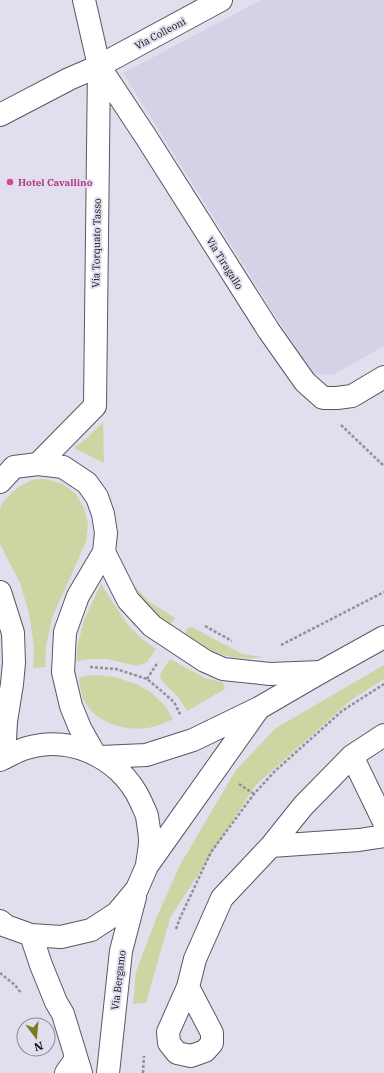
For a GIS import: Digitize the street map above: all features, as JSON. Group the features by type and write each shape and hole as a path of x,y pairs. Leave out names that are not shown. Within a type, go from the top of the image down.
{"street":[{"name":"Via Torquato Tasso","path":"38,464 95,406 99,66 84,0"},
{"name":"Via Colleoni","path":"0,115 69,79 99,66 221,0"},
{"name":"Via Tiragallo","path":"99,66 146,137 269,331 305,382 323,398"},
{"path":"323,398 352,396 384,377"},
{"path":"5,470 38,464 63,467 87,483 97,498 103,514 106,533 104,552 78,596 66,632 63,672 71,706 80,728 97,755"},
{"path":"104,552 128,600 152,626 205,661 223,669 270,674 321,672"},
{"path":"0,592 13,633 14,663 2,759"},
{"path":"97,755 146,755 193,740 259,708 384,637"},
{"path":"0,921 6,926 30,935 62,937 91,930 117,913 137,889 147,866 259,708"},
{"path":"188,987 195,959 222,898 271,846 303,806 352,756 384,735"},
{"path":"2,759 25,748 48,744 72,746 97,755 121,772 136,792 146,815 150,841 147,866"},
{"path":"352,756 384,822"},
{"path":"271,846 359,840 384,836"},
{"name":"Via Bergamo","path":"108,1073 121,951 137,889"},
{"path":"30,935 56,1002 63,1014 74,1068"}],"path":[{"path":"323,398 329,414 384,466"},
{"path":"274,646 281,645 384,592"},
{"path":"147,679 185,620 195,620 238,644"}],"shaded area":[{"path":"261,0 384,0 384,346 333,375 312,374 123,73"}],"green space":[{"path":"103,422 104,463 74,448"},
{"path":"46,479 63,484 76,494 84,508 88,524 86,542 52,618 46,646 45,667 33,668 34,647 29,613 20,583 0,544 0,509 12,492 32,480"},
{"path":"101,584 127,624 142,639 156,649 147,662 137,666 107,659 76,661 78,644 84,620"},
{"path":"134,587 136,587 148,601 175,618 169,625 150,608"},
{"path":"192,627 242,654 263,657 238,658 223,655 184,635 188,628"},
{"path":"170,659 205,678 221,682 224,684 225,689 187,711 179,698 160,678 161,673"},
{"path":"384,665 384,679 351,700 256,785 170,918 146,1003 133,1004 136,972 156,919 180,865 236,770 276,728"},
{"path":"95,675 115,677 136,684 151,692 165,706 173,719 154,727 138,729 121,727 104,720 90,709 81,690 79,678"}],"place":[{"name":"Hotel Cavallino","path":"10,182"}]}
